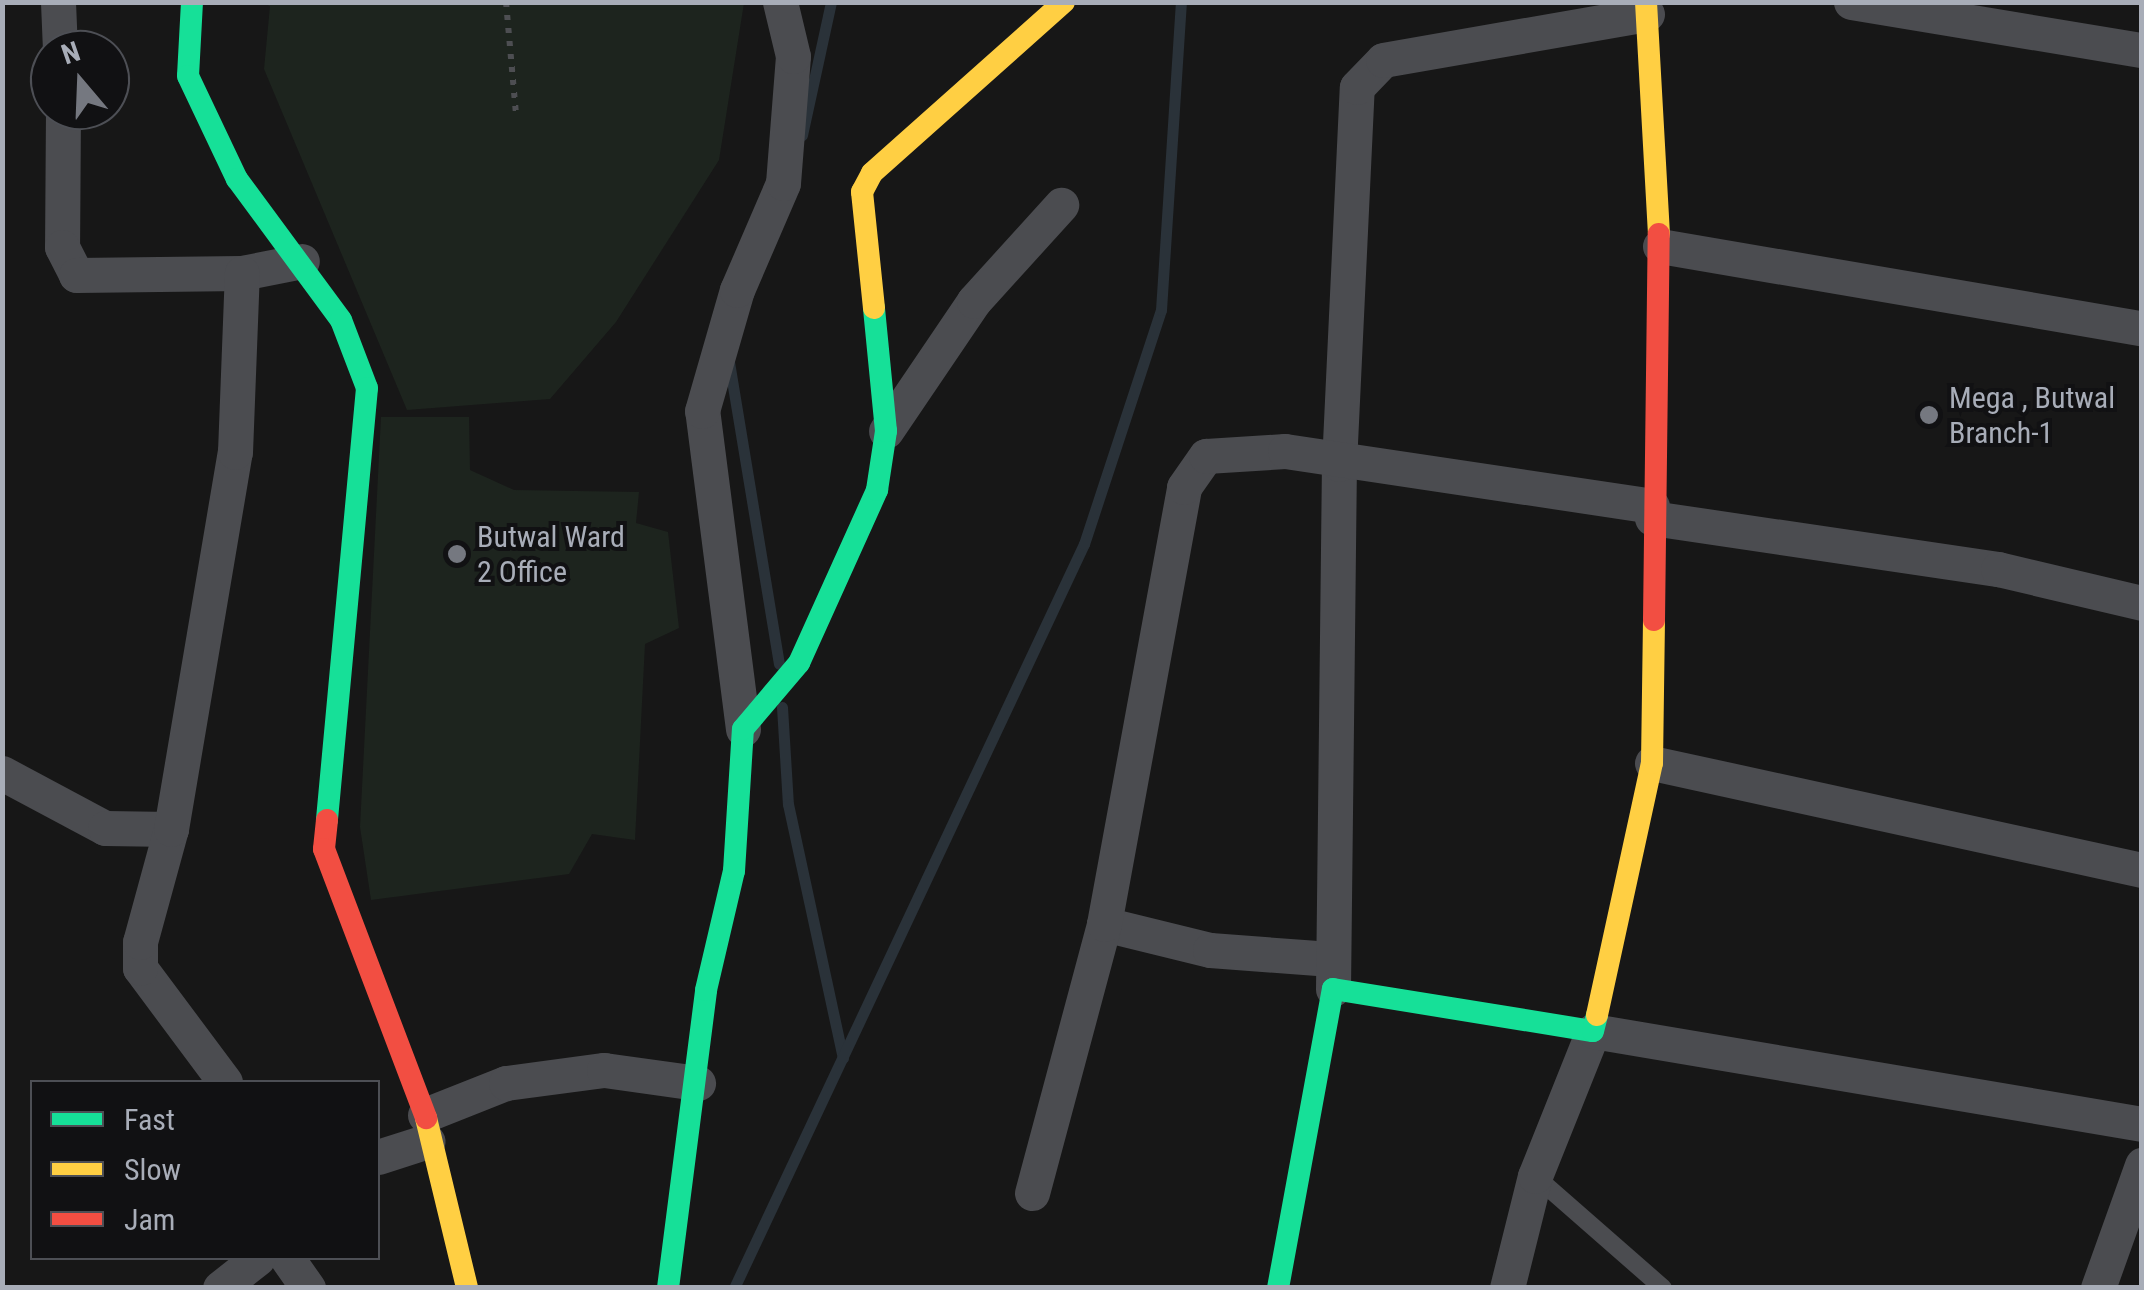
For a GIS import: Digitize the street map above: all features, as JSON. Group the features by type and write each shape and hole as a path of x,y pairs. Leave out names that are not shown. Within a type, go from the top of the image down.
{"street":[{"path":"58,2 59,30"},
{"path":"192,2 188,76 237,179 302,261 341,320 367,388 324,849 426,1128 467,1288"},
{"path":"668,1288 698,1083 706,990 734,871 743,729 702,410 736,290 783,183 793,56 780,2"},
{"path":"743,729 800,663 877,490 886,430 862,192 872,173 1064,2"},
{"path":"1851,2 2142,50"},
{"path":"1278,1288 1332,974 1340,464 1357,88 1384,60 1647,8 1660,246 1652,512 1652,763 1593,1032 1535,1176 1507,1288"},
{"path":"64,130 62,247 76,275 242,273 302,261"},
{"path":"886,430 974,302 1062,205"},
{"path":"1660,246 2142,328"},
{"path":"224,1080 140,968 171,829 244,382 242,273"},
{"path":"1032,1194 1104,924 1184,486 1206,456 1286,451 1340,464 1998,568 2142,603"},
{"path":"1652,763 2142,870"},
{"path":"2,773 105,828 171,829"},
{"path":"1104,924 1593,1032 2142,1124"},
{"path":"380,1156 506,1083 604,1070 698,1083"},
{"path":"2098,1288 2142,1166"},
{"path":"220,1288 255,1260"},
{"path":"288,1260 308,1288"}],"lane":[{"path":"1535,1176 1663,1288"}],"path":[{"path":"506,2 516,114"}],"shaded area":[{"path":"262,3 744,3 719,160 616,322 550,399 407,410 264,69 270,6"},
{"path":"381,417 469,417 470,470 514,490 639,492 636,523 668,532 679,628 645,644 635,840 592,834 569,874 371,900 360,827"}],"waterway":[{"path":"802,135 831,2"},
{"path":"734,1288 1084,544 1161,310 1181,2"},
{"path":"729,362 779,664"},
{"path":"782,707 788,804 843,1058"}],"traffic: fast":[{"path":"192,2 188,76 237,179 341,320 367,388 327,820"},
{"path":"668,1288 706,990 734,871 743,729 799,663 877,490 886,431 874,308"},
{"path":"1278,1288 1333,989 1593,1031 1597,1015"}],"traffic: slow":[{"path":"874,308 862,192 872,173 1064,2"},
{"path":"1646,2 1659,234"},
{"path":"1597,1015 1652,763 1654,620"},
{"path":"426,1118 467,1288"}],"traffic: jam":[{"path":"1654,620 1659,234"},
{"path":"327,820 324,849 426,1118"}],"place":[{"name":"Mega , Butwal Branch-1","path":"1929,415"},
{"name":"Butwal Ward 2 Office","path":"457,554"}]}
